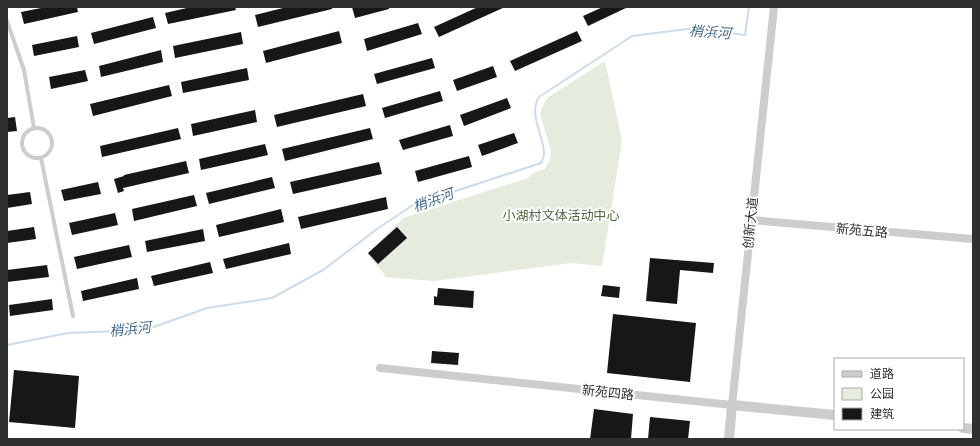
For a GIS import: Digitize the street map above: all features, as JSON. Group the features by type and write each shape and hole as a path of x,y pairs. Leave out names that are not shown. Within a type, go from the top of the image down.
{"street":[{"name":"创新大道","path":"729,439 774,7"},
{"name":"新苑五路","path":"751,220 973,239"},
{"name":"新苑四路","path":"380,368 834,415"}],"lane":[{"path":"7,21 24,70 34,128"},
{"path":"34,128 44,130 52,137 52,148 50,153 41,158 30,157 23,149 22,139 29,130 34,128"},
{"path":"41,158 73,316"}],"green space":[{"name":"小湖村文体活动中心","path":"605,61 622,141 602,266 571,263 434,281 384,277 385,275 367,254 403,218 528,178 533,173 545,169 549,162 551,151 540,114 547,98"}],"building":[{"path":"46,7 77,7 78,12 24,24 21,12"},
{"path":"191,7 235,7 236,10 168,24 165,13"},
{"path":"287,7 332,7 332,9 258,27 255,15"},
{"path":"352,7 389,7 389,9 355,18"},
{"path":"478,7 505,7 439,37 434,27"},
{"path":"603,7 628,7 588,26 583,16"},
{"path":"153,17 156,28 94,44 91,33"},
{"path":"418,23 422,34 367,51 364,39"},
{"path":"339,31 342,43 266,63 263,51"},
{"path":"577,31 582,41 515,71 510,61"},
{"path":"241,32 243,44 175,58 173,46"},
{"path":"77,36 79,47 34,56 32,45"},
{"path":"161,50 163,62 101,77 99,66"},
{"path":"432,58 435,68 377,84 374,74"},
{"path":"493,66 497,77 457,91 453,80"},
{"path":"247,68 249,80 183,93 181,82"},
{"path":"85,70 88,81 51,89 49,77"},
{"path":"169,85 172,96 93,116 90,104"},
{"path":"440,91 443,101 385,118 382,108"},
{"path":"363,94 366,106 277,127 274,115"},
{"path":"507,98 511,108 464,126 460,115"},
{"path":"255,110 257,122 193,136 191,124"},
{"path":"15,117 17,131 7,132 7,118"},
{"path":"450,125 453,136 403,150 399,140"},
{"path":"178,128 181,139 102,157 100,146"},
{"path":"370,128 373,139 285,161 282,149"},
{"path":"514,133 518,143 482,156 478,145"},
{"path":"265,144 268,155 201,170 199,159"},
{"path":"469,156 472,167 418,182 415,171"},
{"path":"186,161 189,173 123,188 124,191 118,193 114,179 124,175"},
{"path":"379,162 382,174 293,194 290,182"},
{"path":"272,177 275,188 209,204 206,193"},
{"path":"98,182 101,194 64,201 61,190"},
{"path":"30,192 32,204 7,208 7,195"},
{"path":"194,195 197,206 134,221 132,209"},
{"path":"386,197 388,209 301,229 298,217"},
{"path":"281,209 284,222 219,237 216,225"},
{"path":"115,213 118,225 72,235 69,223"},
{"path":"34,227 36,239 7,243 7,231"},
{"path":"397,227 407,238 378,264 368,253"},
{"path":"203,229 205,241 147,252 145,241"},
{"path":"289,243 291,254 226,269 223,259"},
{"path":"129,245 132,257 77,269 74,257"},
{"path":"650,258 714,263 713,273 680,270 677,304 646,301"},
{"path":"210,262 213,273 154,286 151,276"},
{"path":"47,265 49,277 7,282 7,270"},
{"path":"137,278 139,289 83,301 81,291"},
{"path":"603,285 620,287 619,298 601,296"},
{"path":"438,288 474,291 473,308 434,305 434,296 437,297"},
{"path":"52,299 53,310 10,316 9,305"},
{"path":"613,314 696,323 690,382 607,373"},
{"path":"432,351 459,353 458,365 431,363"},
{"path":"14,370 79,376 75,428 9,422"},
{"path":"594,409 633,414 631,439 590,439"},
{"path":"650,417 690,421 688,439 648,439"}],"waterway":[{"name":"梢浜河","path":"7,345 68,333 145,330 207,308 272,298 323,270 377,229 413,205 541,163 544,155 535,111 539,97 632,36 695,28 745,35 749,7"}]}
